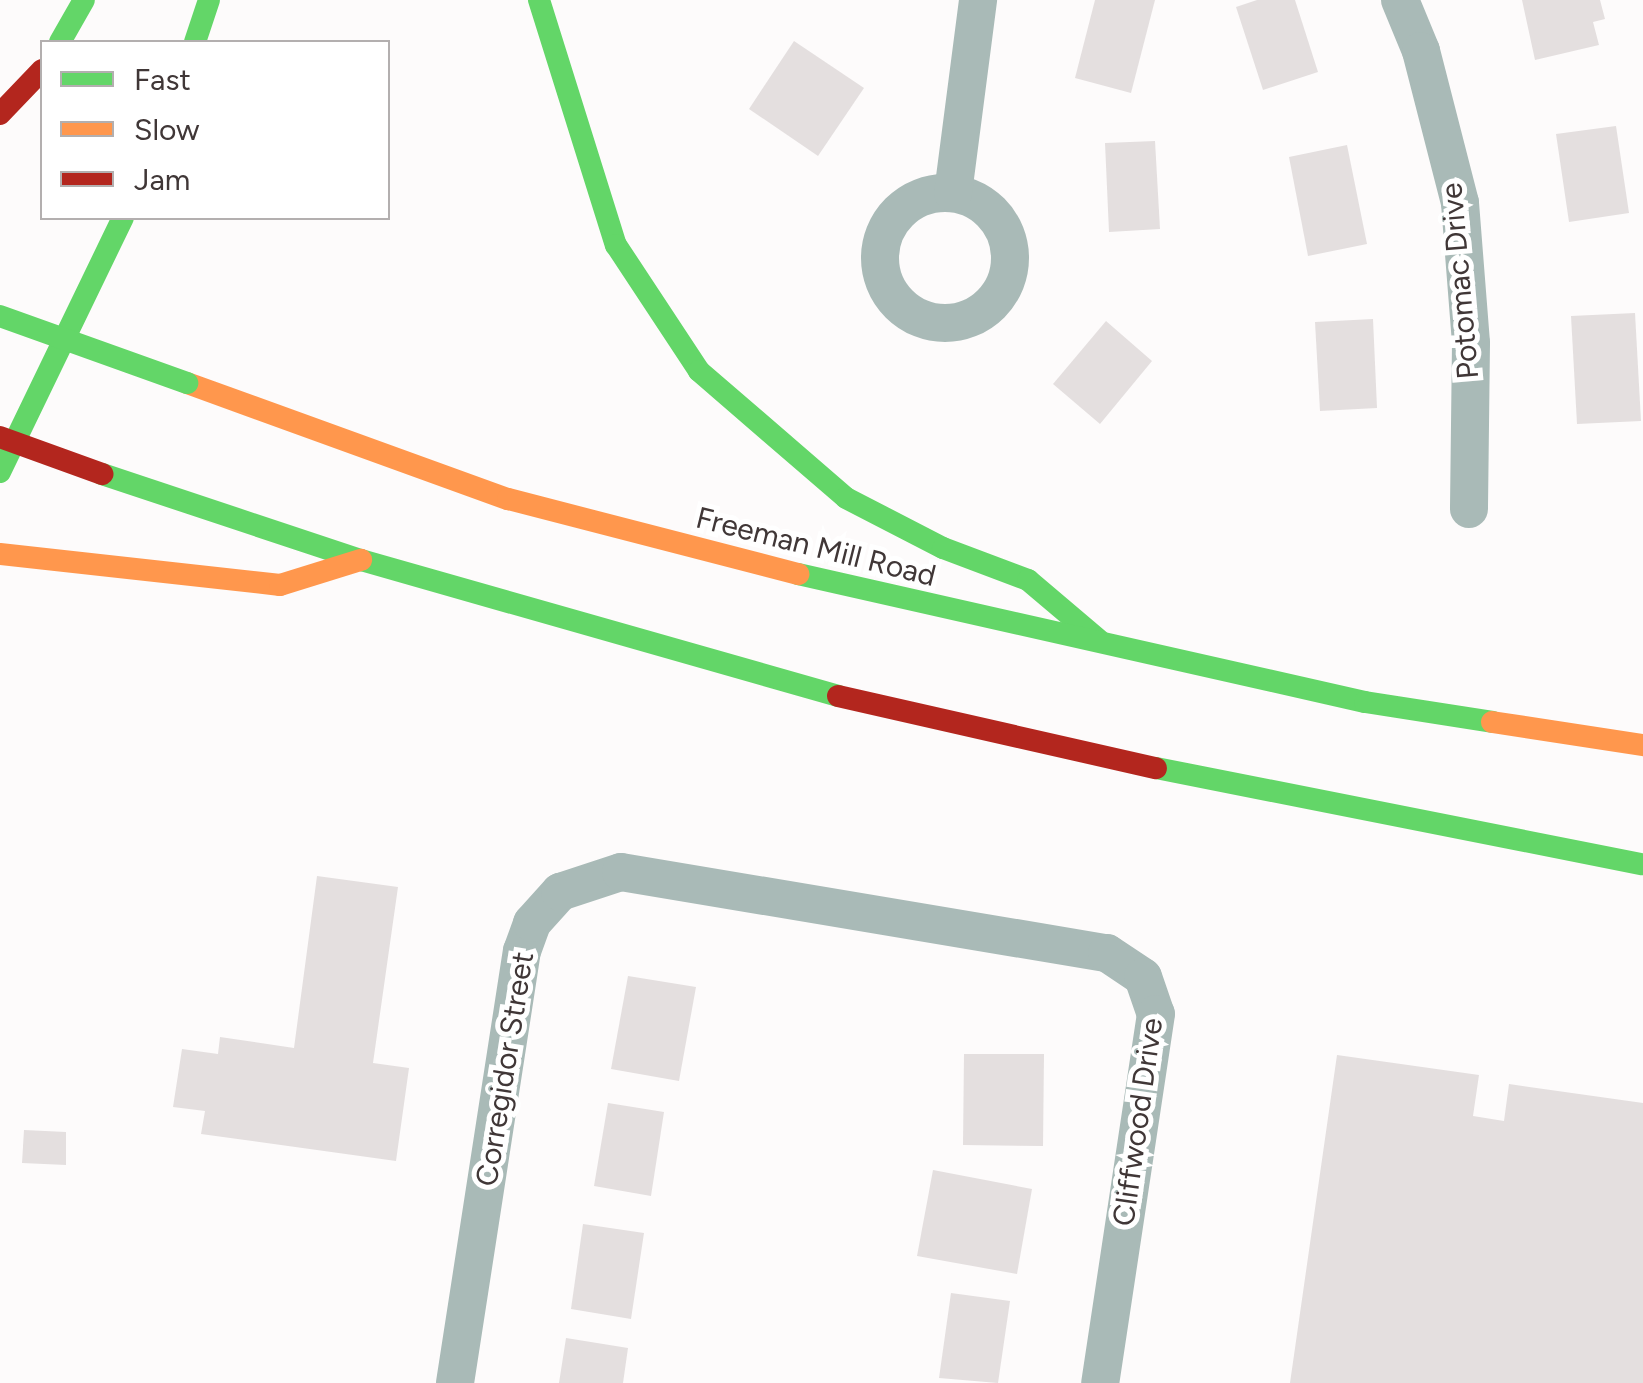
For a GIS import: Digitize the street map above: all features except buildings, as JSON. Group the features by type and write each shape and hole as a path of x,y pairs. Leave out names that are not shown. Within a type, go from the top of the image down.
{"highway":[{"path":"61,40 84,0"},
{"path":"196,40 210,0"},
{"path":"539,0 616,244 698,371 846,498 1028,580 1109,648"},
{"path":"0,114 40,72"},
{"path":"0,472 122,220"},
{"name":"Freeman Mill Road","path":"0,316 508,499 1109,648 1365,702 1643,745"},
{"path":"0,437 361,560 814,690 1164,770 1643,864"},
{"path":"0,554 58,556 280,584 361,560"}],"street":[{"path":"953,192 978,0"},
{"name":"Potomac Drive","path":"1400,0 1420,51 1460,203 1470,343 1469,509"},
{"name":"Corregidor Street","path":"454,1383 522,951 544,906 578,881 621,872 860,910"},
{"name":"Cliffwood Drive","path":"860,910 1107,953 1143,977 1152,993 1153,1036 1100,1383"}],"traffic: fast":[{"path":"61,40 84,0"},
{"path":"196,40 209,0"},
{"path":"539,0 616,245 699,371 846,498 943,548 1028,580 1099,640"},
{"path":"0,472 122,220"},
{"path":"0,316 187,383"},
{"path":"102,474 361,560 838,696"},
{"path":"798,574 1365,702 1492,722"},
{"path":"1156,768 1643,864"}],"traffic: slow":[{"path":"187,383 508,499 798,574"},
{"path":"0,554 280,585 361,560"},
{"path":"1492,722 1643,745"}],"traffic: jam":[{"path":"0,114 40,72"},
{"path":"0,437 102,474"},
{"path":"838,696 1156,768"}]}
